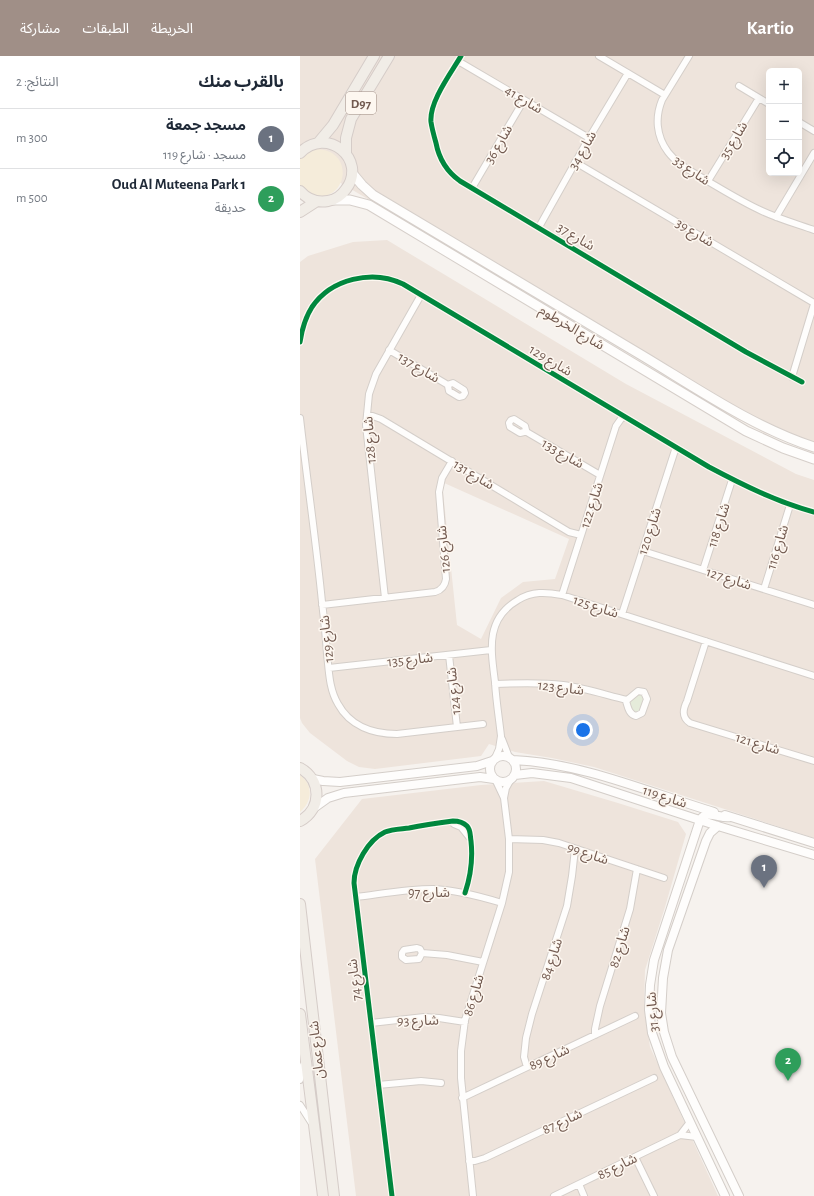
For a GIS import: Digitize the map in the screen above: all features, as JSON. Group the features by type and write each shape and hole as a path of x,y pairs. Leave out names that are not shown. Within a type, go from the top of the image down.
{"main road":[{"name":"D97","path":"318,143 333,125 374,56"},
{"name":"D97","path":"346,154 346,138 351,119 389,56"},
{"path":"300,153 311,145 318,143 324,142 336,146 346,154 352,173 348,187 344,192 331,200 316,201 300,191"},
{"name":"شارع الخرطوم","path":"352,173 373,195 646,358 750,419 777,433 814,447"},
{"name":"شارع الخرطوم","path":"331,200 350,200 369,205 741,428 770,443 814,459"},
{"path":"300,212 316,201"},
{"path":"300,768 309,774 315,784 317,796 314,808 302,821"},
{"name":"شارع عمان","path":"300,904 334,1196"},
{"name":"شارع عمان","path":"300,1014 323,1196"}],"street":[{"path":"599,56 665,95"},
{"name":"شارع 33","path":"689,56 665,95 660,107 658,130 662,142 668,152 676,161 748,204 776,217 814,230"},
{"name":"شارع 41","path":"460,58 524,100 589,138"},
{"name":"شارع 37","path":"460,58 435,102 431,122 442,163 454,177 746,352 802,382"},
{"name":"شارع 34","path":"538,227 628,73"},
{"path":"739,86 766,102"},
{"name":"شارع 35","path":"708,181 758,98"},
{"name":"شارع 36","path":"472,188 524,100"},
{"path":"802,124 814,131"},
{"path":"776,217 814,153"},
{"name":"شارع 39","path":"575,162 814,304"},
{"name":"شارع 129","path":"300,342 303,326 313,307 327,292 344,282 367,277 387,278 403,284 732,480 790,505 814,512"},
{"name":"شارع 128","path":"386,598 366,425 367,414 372,384 378,368 421,295"},
{"path":"792,377 814,304"},
{"name":"شارع 137","path":"389,350 448,385"},
{"name":"شارع 131","path":"367,414 381,419 569,532 581,535"},
{"name":"شارع 122","path":"562,595 616,426 623,416"},
{"name":"شارع 129","path":"300,418 331,688 338,704 350,719 367,729 379,733 397,734 483,724"},
{"name":"شارع 133","path":"525,431 600,475"},
{"name":"شارع 120","path":"622,614 676,447"},
{"name":"شارع 126","path":"322,605 435,592 442,589 445,585 446,579 439,492 442,478 452,462"},
{"name":"شارع 118","path":"703,570 732,480"},
{"name":"شارع 116","path":"764,589 790,505"},
{"name":"شارع 127","path":"643,550 814,605"},
{"name":"شارع 125","path":"493,759 499,749 501,736 491,650 492,635 502,614 510,605 521,598 532,594 550,592 562,595 814,676"},
{"name":"شارع 121","path":"706,642 687,701 688,717 701,725 814,761"},
{"name":"شارع 135","path":"329,668 491,650"},
{"name":"شارع 124","path":"449,655 457,727"},
{"name":"شارع 123","path":"495,684 539,683 564,685 627,700"},
{"name":"شارع 125","path":"501,736 511,758"},
{"path":"312,779 340,782 477,766 502,755 511,758 516,767 513,777 502,782 480,777 344,793 328,798 314,808"},
{"name":"شارع 119","path":"511,758 576,768 814,844"},
{"path":"493,759 489,768 495,780"},
{"name":"شارع 119","path":"513,777 532,773 571,778 718,826 814,855"},
{"name":"شارع 86","path":"473,1196 462,1098 461,1058 465,1022 502,903 509,868 509,839 504,798 506,788 513,777"},
{"name":"شارع 86","path":"495,780 504,798"},
{"path":"700,820 702,816 708,814 721,817 730,817"},
{"name":"شارع 31","path":"700,820 654,960 650,985 649,1010 652,1033 659,1056 725,1196"},
{"name":"شارع 74","path":"392,1196 354,879 357,865 362,856 383,833 393,830 457,821 464,824 469,829 471,840 472,866 465,893"},
{"name":"شارع 31","path":"718,826 710,833 706,840 668,950 663,978 661,1003 666,1040 672,1057 739,1196"},
{"name":"شارع 99","path":"509,839 543,840 559,843 664,878"},
{"name":"شارع 84","path":"527,1067 524,1057 526,1038 532,1014 567,906 575,849"},
{"name":"شارع 82","path":"595,1035 600,1006 628,919 637,869"},
{"name":"شارع 97","path":"356,897 424,890 442,890 465,893 502,903"},
{"path":"668,950 668,943 676,917 674,914 669,914"},
{"path":"422,953 447,955 483,962"},
{"name":"شارع 89","path":"462,1098 635,1016"},
{"name":"شارع 93","path":"371,1023 424,1017 465,1022"},
{"path":"597,1023 604,1030"},
{"path":"300,1080 305,1056"},
{"name":"شارع 87","path":"469,1161 476,1161 485,1158 654,1078"},
{"path":"378,1086 421,1081 441,1083"},
{"path":"300,1105 313,1124"},
{"name":"شارع 85","path":"554,1196 680,1135 690,1122"},
{"path":"680,1135 697,1137"},
{"path":"635,1157 654,1196"},
{"path":"579,1184 584,1196"}],"shaded area":[{"path":"300,56 814,56 814,450 764,433 726,413 637,358 300,159"},
{"path":"387,240 626,384 796,474 814,480 814,838 594,767 515,752 489,744 481,756 375,769 359,767 347,761 310,733 302,723 300,718 300,262 308,256 353,242","holes":["442,482 569,539 555,579 523,582 501,598 481,639 457,625"]},
{"path":"544,781 678,822 686,834 645,970 644,1006 650,1047 718,1196 356,1196 315,859 362,799 481,785"}],"green space":[{"path":"640,693 645,697 641,711 635,714 629,706 633,696"}],"sand":[{"path":"316,149 329,152 337,157 342,166 343,175 340,184 335,191 327,195 314,196 300,187 300,158 305,153"},
{"path":"300,775 308,784 310,794 307,803 300,812"}],"cycle path":[{"path":"461,56 437,97 431,114 431,122 439,154 451,173 460,181 746,352 802,382"},
{"path":"300,342 304,324 312,307 320,297 330,289 341,283 366,277 378,277 391,280 403,284 709,467 760,492 814,512"},
{"path":"392,1196 354,883 356,869 368,847 385,832 457,821 467,826 469,829 472,848 472,861 465,893"}],"place":[{"name":"مسجد جمعة","path":"764,888"},
{"name":"Oud Al Muteena Park 1","path":"788,1081"}]}
